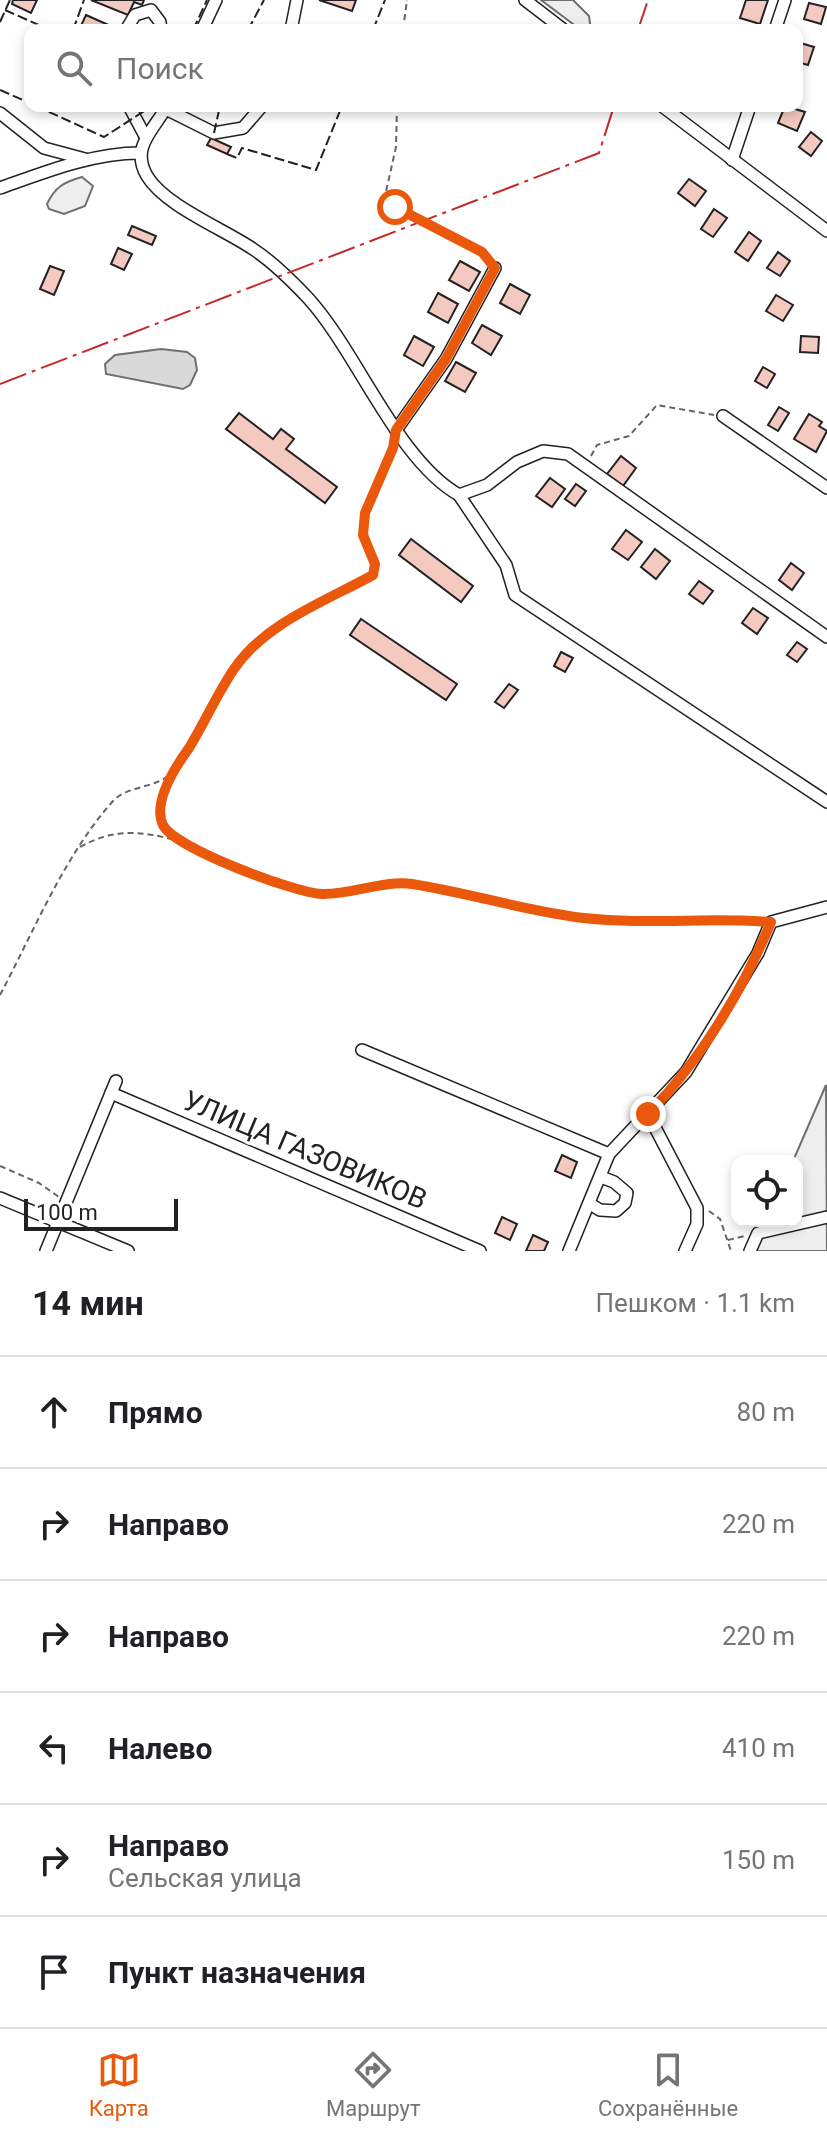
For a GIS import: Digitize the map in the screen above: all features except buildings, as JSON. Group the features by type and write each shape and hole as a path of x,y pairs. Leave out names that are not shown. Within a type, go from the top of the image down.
{"street":[{"path":"205,24 216,0"},
{"path":"292,24 297,0"},
{"path":"525,0 556,24"},
{"path":"777,24 785,0"},
{"path":"130,24 135,15 151,10 160,24"},
{"path":"133,112 145,136"},
{"path":"163,112 145,136 140,153 148,178 156,187 254,249 308,298 344,343 396,430 444,487 459,495 506,565 515,595 827,802"},
{"path":"174,112 214,133 243,128 257,112"},
{"path":"670,112 827,231"},
{"path":"732,160 748,112"},
{"path":"0,113 44,148 87,160"},
{"path":"0,188 87,160 118,153 140,153"},
{"path":"396,430 446,359 495,268"},
{"path":"723,416 827,488"},
{"path":"459,495 487,485 517,462 543,451 568,454 587,464 827,637"},
{"path":"569,1251 609,1154 686,1072 758,953 771,922 827,907"},
{"path":"362,1050 609,1154"},
{"path":"46,1251 116,1081"},
{"name":"УЛИЦА ГАЗОВИКОВ","path":"111,1093 480,1251"},
{"path":"648,1114 697,1208 697,1224 685,1251"},
{"path":"590,1204 600,1210 616,1211 625,1203 627,1193 623,1187 601,1177"},
{"path":"0,1198 128,1251"},
{"path":"750,1251 758,1233 827,1217"}],"path":[{"path":"404,24 407,0"},
{"path":"397,112 396,147 385,196 395,207 482,252 495,268"},
{"path":"587,464 597,445 629,436 657,405 723,416"},
{"path":"178,841 162,823 161,808 173,773 235,667 263,638 373,575 375,564 363,535 365,513 393,448 396,430"},
{"path":"0,995 79,848 115,799 128,791 149,787 173,773"},
{"path":"79,848 115,831 157,835 279,884 318,894 408,883 508,907 586,918 665,922 721,918 771,922"},
{"path":"0,1166 39,1183 66,1202"},
{"path":"697,1208 705,1207 720,1219 731,1251"},
{"path":"727,1240 758,1233"}],"shaded area":[{"path":"541,0 573,0 589,16 590,24 573,24"},
{"path":"82,177 93,186 85,206 64,214 49,209 47,204 57,189"},
{"path":"161,349 187,352 195,358 197,370 190,385 183,389 106,374 105,364 115,355"},
{"path":"826,1085 827,1251 754,1251 764,1227 803,1227 803,1155 796,1155"}],"fence":[{"path":"0,22 10,0"},
{"path":"75,24 84,0"},
{"path":"196,24 207,0"},
{"path":"251,24 264,0"},
{"path":"375,24 385,0"},
{"path":"5,10 36,24"},
{"path":"0,90 24,100"},
{"path":"49,112 104,137 143,112"},
{"path":"214,133 219,112"},
{"path":"227,154 237,158 242,148 316,170 340,112"}],"power":[{"path":"640,24 648,0"},
{"path":"0,384 599,153 612,112"}],"route":[{"path":"395,207 482,252 495,268 446,359 396,430 393,448 365,513 363,535 375,564 373,575 286,622 263,638 235,667 173,773 161,808 162,823 178,841 279,884 318,894 348,894 408,883 508,907 586,918 653,922 721,918 771,922 758,953 686,1072 648,1114"}]}
